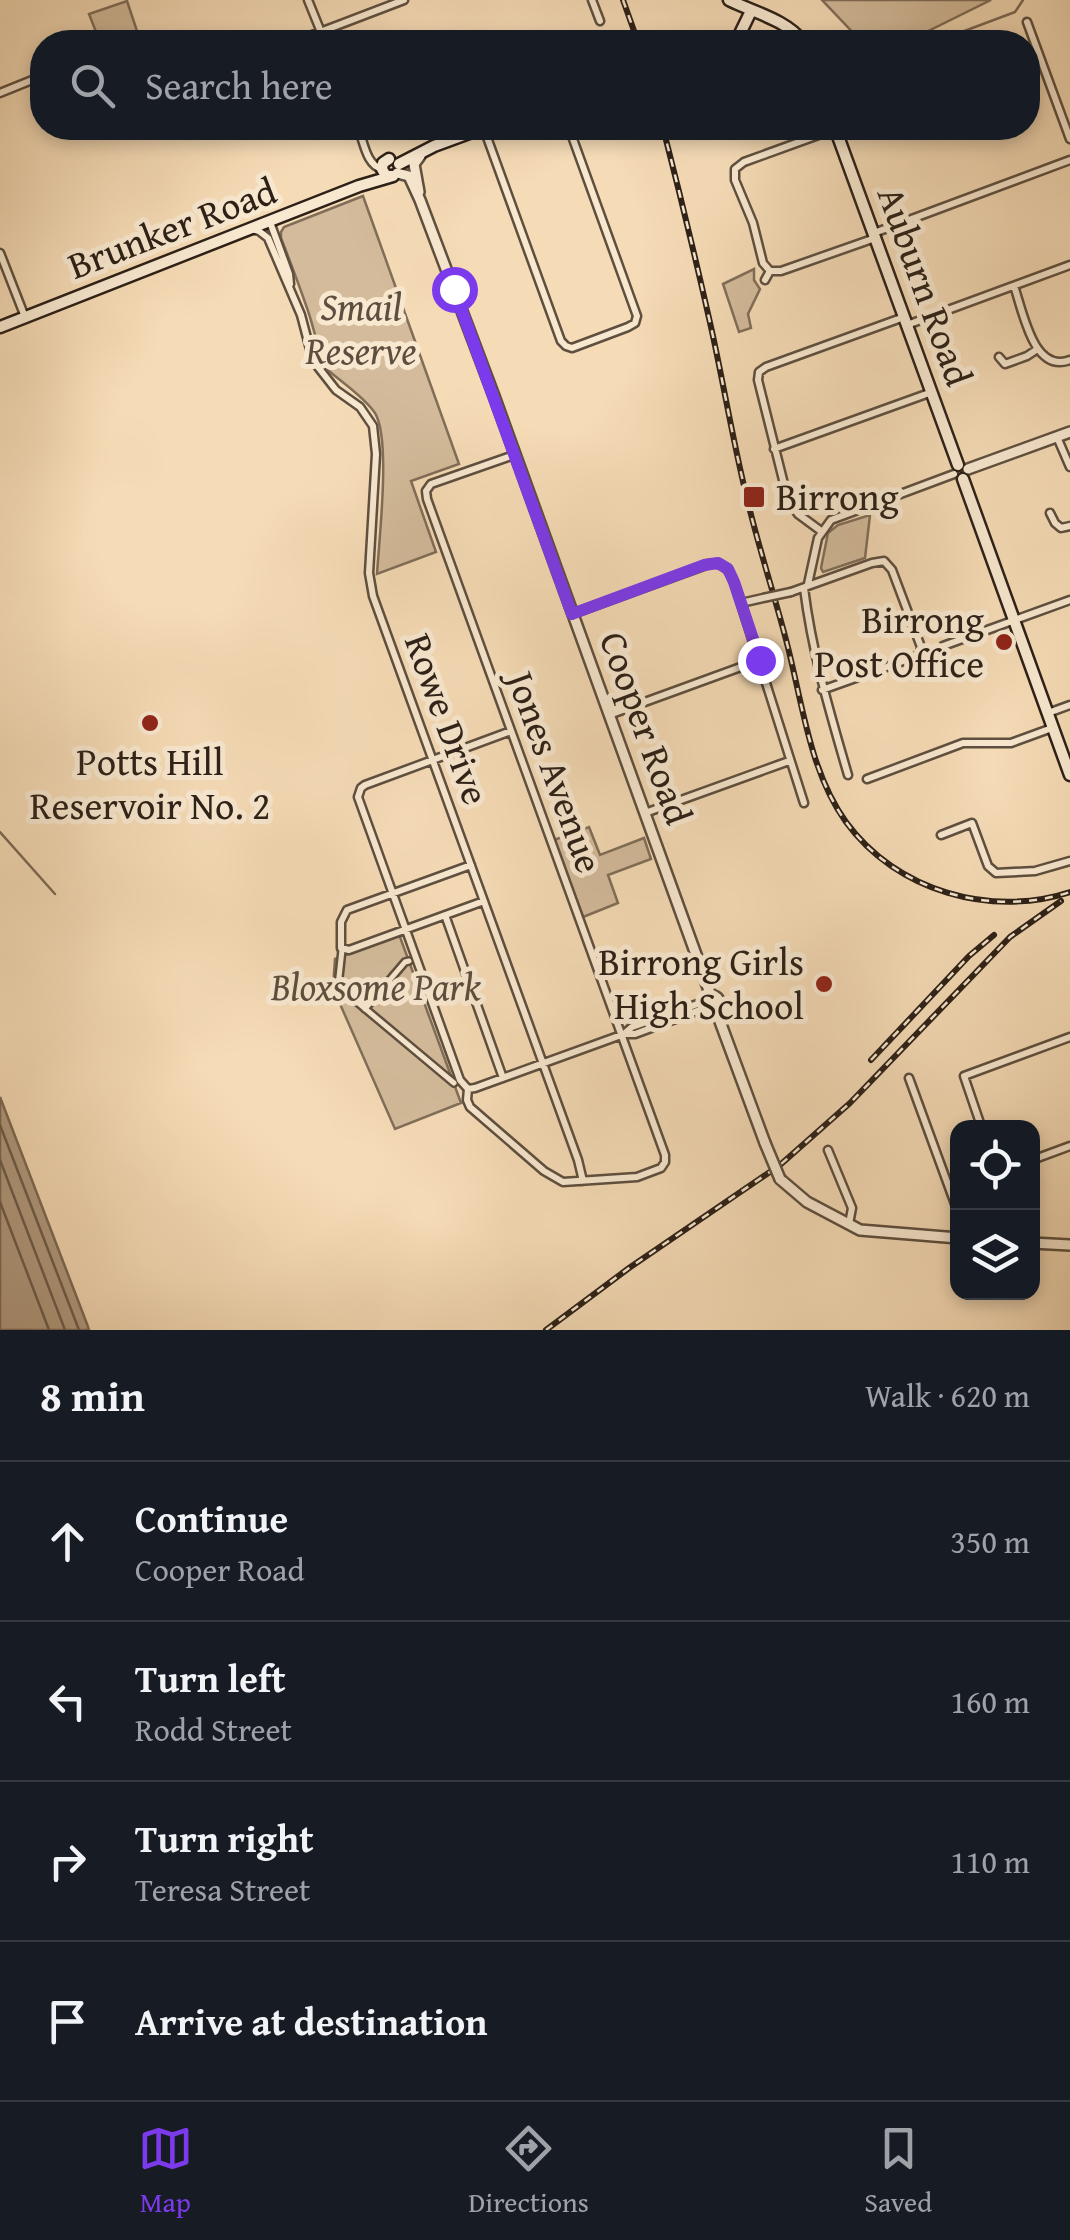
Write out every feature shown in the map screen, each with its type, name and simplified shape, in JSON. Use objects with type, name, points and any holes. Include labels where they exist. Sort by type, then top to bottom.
[{"type":"main road","points":[[729,0],[753,5],[793,30]]},
{"type":"main road","points":[[742,30],[753,5]]},
{"type":"main road","name":"Brunker Road","points":[[0,327],[362,185],[450,140]]},
{"type":"main road","name":"Auburn Road","points":[[839,140],[1069,772]]},
{"type":"street","points":[[308,0],[320,30]]},
{"type":"street","points":[[326,30],[404,0]]},
{"type":"street","points":[[592,0],[600,20]]},
{"type":"street","points":[[1027,22],[1030,30]]},
{"type":"street","points":[[1040,57],[1070,139]]},
{"type":"street","points":[[0,93],[30,81]]},
{"type":"street","points":[[362,140],[369,174],[362,185]]},
{"type":"street","points":[[487,140],[562,340],[572,348],[628,327],[637,316],[573,140]]},
{"type":"street","points":[[803,140],[735,169],[735,180],[763,263],[770,270],[781,272],[1070,160]]},
{"type":"street","points":[[420,200],[414,161],[434,146]]},
{"type":"street","points":[[368,157],[376,168],[410,171],[420,200]]},
{"type":"street","name":"Cooper Road","points":[[420,200],[764,1143],[780,1179],[807,1202],[849,1226]]},
{"type":"street","name":"Rowe Drive","points":[[270,222],[318,367],[330,384],[360,407],[373,426],[376,454],[370,585],[583,1181]]},
{"type":"street","name":"Rowe Drive","points":[[251,229],[268,238],[290,286]]},
{"type":"street","points":[[0,253],[25,317]]},
{"type":"street","points":[[821,530],[798,514],[788,500],[758,378],[763,368],[1070,265]]},
{"type":"street","points":[[765,280],[770,270]]},
{"type":"street","points":[[1014,286],[1036,350],[1060,364],[1070,360]]},
{"type":"street","points":[[1000,356],[1006,364],[1036,350]]},
{"type":"street","points":[[774,448],[932,392]]},
{"type":"street","points":[[848,775],[822,690],[809,625],[806,587],[812,576],[821,530],[836,517],[1070,432]]},
{"type":"street","points":[[1058,437],[1070,468]]},
{"type":"street","name":"Jones Avenue","points":[[514,455],[431,484],[426,499],[665,1155],[666,1162],[658,1170],[637,1178],[583,1181]]},
{"type":"street","points":[[1050,514],[1061,528],[1070,526]]},
{"type":"street","points":[[741,603],[791,592],[872,562],[888,563],[920,655],[822,690]]},
{"type":"street","points":[[572,614],[709,564],[718,563],[728,569],[804,803]]},
{"type":"street","points":[[943,646],[1070,600]]},
{"type":"street","points":[[609,715],[760,660]]},
{"type":"street","points":[[1048,713],[1070,704]]},
{"type":"street","points":[[867,780],[963,744],[1010,743],[1054,728]]},
{"type":"street","points":[[511,732],[365,785],[359,792],[360,802],[460,1080],[468,1089],[470,1107],[544,1171],[563,1182],[583,1181]]},
{"type":"street","points":[[645,813],[790,761]]},
{"type":"street","points":[[941,835],[972,824],[988,866],[996,873],[1035,872],[1070,860]]},
{"type":"street","points":[[454,1083],[338,986],[340,932],[342,917],[348,910],[471,864]]},
{"type":"street","points":[[342,950],[484,901]]},
{"type":"street","points":[[445,915],[503,1078]]},
{"type":"street","points":[[366,1009],[409,961]]},
{"type":"street","points":[[468,1089],[623,1034],[632,1027],[710,1003]]},
{"type":"street","points":[[979,1120],[964,1076],[1070,1038]]},
{"type":"street","points":[[910,1078],[957,1210]]},
{"type":"street","points":[[1040,1157],[1070,1146]]},
{"type":"street","points":[[828,1150],[852,1208],[849,1226],[870,1232],[950,1237]]},
{"type":"street","points":[[1040,1243],[1070,1245]]},
{"type":"green space","points":[[822,0],[991,0],[930,30],[850,30]]},
{"type":"green space","points":[[127,1],[137,30],[95,30],[89,14]]},
{"type":"green space","name":"Smail Reserve","points":[[363,196],[459,464],[411,481],[436,552],[377,574],[383,491],[380,426],[375,413],[360,396],[329,371],[281,238],[284,227]]},
{"type":"green space","points":[[754,269],[754,280],[760,289],[748,314],[751,328],[739,332],[723,284]]},
{"type":"green space","points":[[870,515],[865,558],[823,572],[828,533],[838,525]]},
{"type":"green space","points":[[589,827],[600,855],[644,838],[651,859],[608,875],[618,903],[583,917],[554,840]]},
{"type":"green space","name":"Bloxsome Park","points":[[397,936],[461,1103],[395,1129],[333,988],[335,959]]},
{"type":"water","points":[[0,1097],[87,1324],[89,1330],[0,1330]]},
{"type":"waterway","points":[[967,30],[1015,12],[1023,0]]},
{"type":"waterway","points":[[0,832],[55,894]]},
{"type":"railway","points":[[623,0],[634,30]]},
{"type":"railway","points":[[666,140],[749,508],[814,756],[833,801],[867,846],[891,866],[947,893],[1009,902],[1070,892]]},
{"type":"railway","points":[[546,1330],[780,1165],[850,1103],[1010,937],[1061,901]]},
{"type":"railway","points":[[871,1060],[969,956],[994,935]]},
{"type":"place","name":"Birrong","points":[[754,497]]},
{"type":"place","name":"Birrong Post Office","points":[[1004,642]]},
{"type":"place","name":"Potts Hill Reservoir No. 2","points":[[150,723]]},
{"type":"place","name":"Birrong Girls High School","points":[[824,984]]},
{"type":"route","points":[[454,289],[572,614],[718,563],[728,569],[734,582],[760,660]]}]
